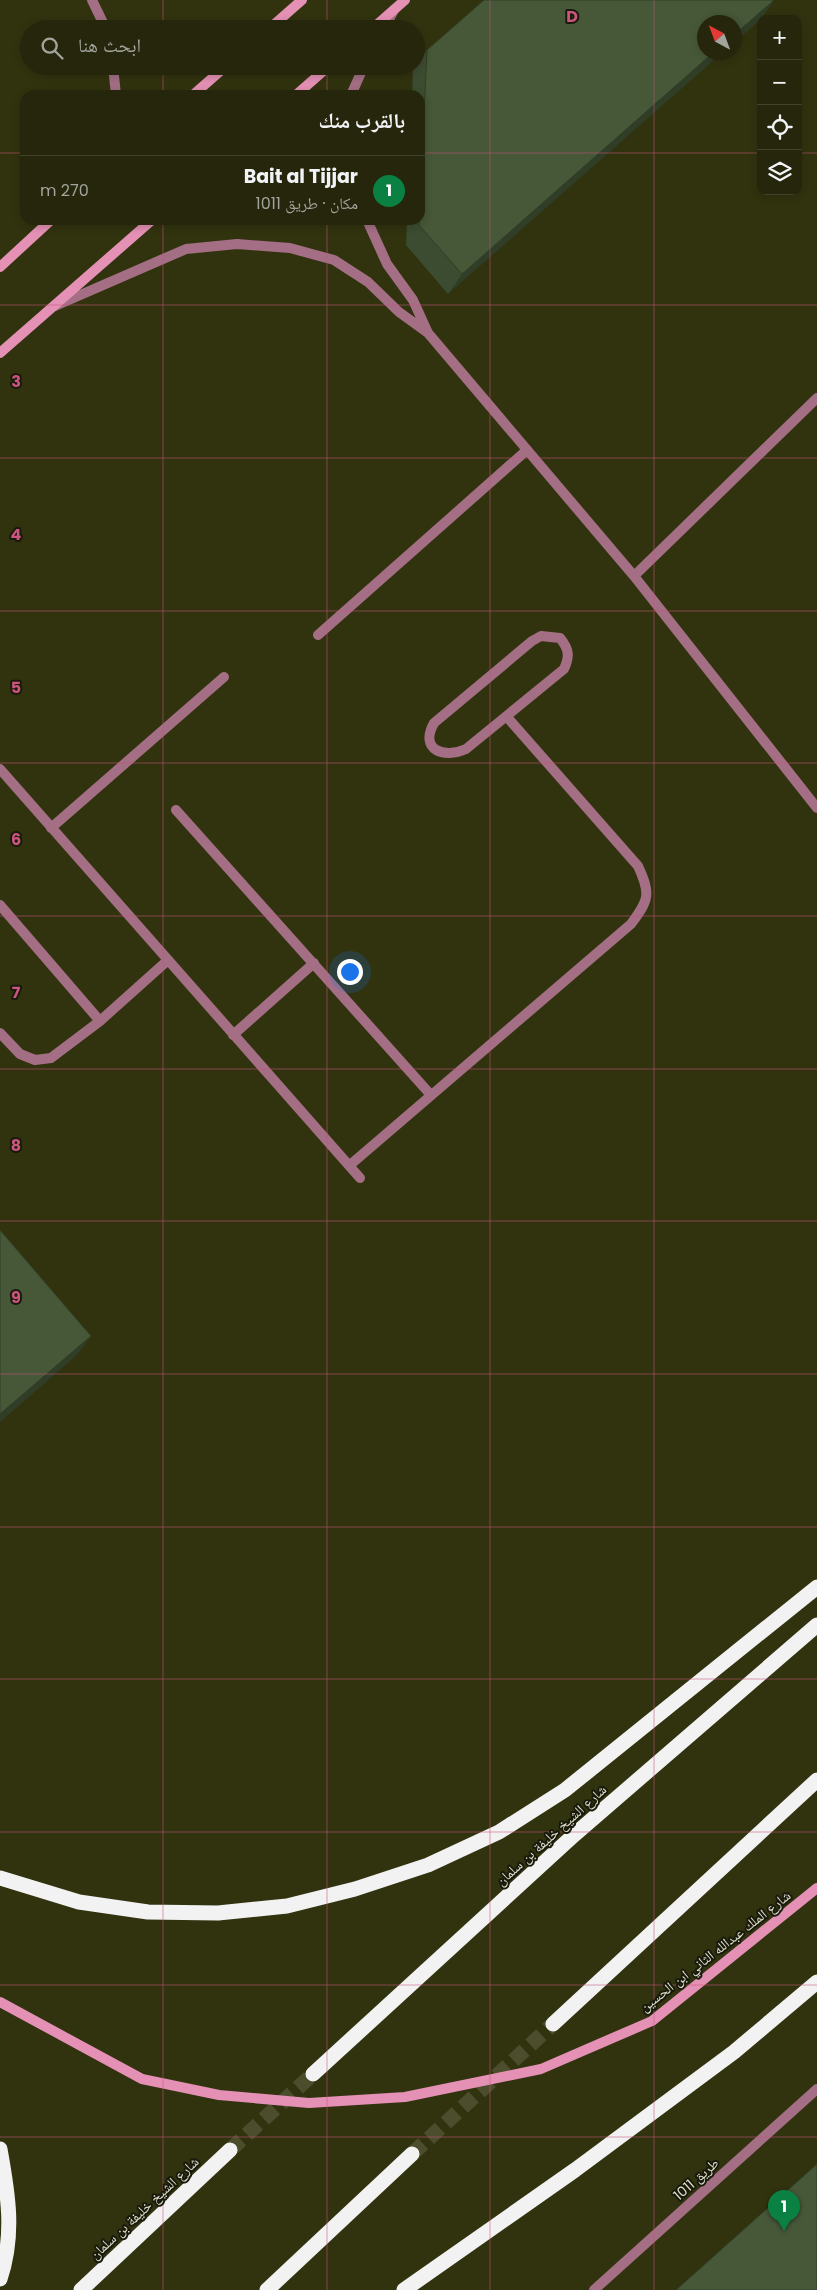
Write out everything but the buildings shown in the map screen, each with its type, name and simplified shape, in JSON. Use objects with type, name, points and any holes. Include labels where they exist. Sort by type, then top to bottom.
[{"type":"highway","points":[[0,1878],[79,1902],[148,1912],[218,1913],[287,1906],[355,1889],[428,1865],[499,1832],[564,1790],[817,1587]]},
{"type":"highway","name":"شارع الشيخ خليفة بن سلمان","points":[[313,2074],[574,1835],[817,1625]]},
{"type":"highway","points":[[553,2024],[817,1780]]},
{"type":"highway","points":[[404,2290],[583,2164],[734,2052],[817,1982]]},
{"type":"highway","points":[[0,2149],[10,2204],[6,2261],[0,2279]]},
{"type":"highway","name":"شارع الشيخ خليفة بن سلمان","points":[[82,2290],[230,2150]]},
{"type":"highway","points":[[267,2290],[412,2154]]},
{"type":"main road","points":[[279,20],[302,0]]},
{"type":"main road","points":[[382,20],[405,0]]},
{"type":"main road","points":[[199,90],[216,75]]},
{"type":"main road","points":[[302,90],[319,75]]},
{"type":"main road","points":[[0,267],[46,225]]},
{"type":"main road","points":[[0,353],[146,225]]},
{"type":"main road","name":"شارع الملك عبدالله الثاني ابن الحسين","points":[[0,2002],[142,2079],[219,2095],[309,2103],[405,2097],[541,2069],[652,2021],[817,1888]]},
{"type":"street","points":[[92,0],[102,20]]},
{"type":"street","points":[[389,20],[395,9]]},
{"type":"street","points":[[114,75],[115,90]]},
{"type":"street","points":[[353,90],[360,75]]},
{"type":"street","points":[[369,225],[387,264],[413,300],[428,333]]},
{"type":"street","points":[[51,308],[186,249],[237,244],[290,248],[334,260],[368,282],[399,312],[428,333],[634,576],[817,808]]},
{"type":"street","points":[[634,576],[817,398]]},
{"type":"street","points":[[318,635],[527,450]]},
{"type":"street","points":[[541,636],[560,638],[567,646],[569,657],[564,669],[507,717],[466,750],[456,754],[446,755],[436,750],[430,743],[428,733],[434,723],[532,641],[541,636]]},
{"type":"street","points":[[51,828],[224,677]]},
{"type":"street","points":[[350,1166],[430,1094],[631,924],[644,907],[648,888],[638,866],[507,717]]},
{"type":"street","points":[[0,769],[360,1178]]},
{"type":"street","points":[[176,810],[430,1094]]},
{"type":"street","points":[[0,905],[100,1021]]},
{"type":"street","points":[[0,1033],[20,1054],[35,1060],[51,1058],[66,1049],[100,1021],[167,961]]},
{"type":"street","points":[[233,1035],[314,963]]},
{"type":"street","name":"طريق 1011","points":[[594,2290],[817,2089]]},
{"type":"tunnel","points":[[412,2154],[553,2024]]},
{"type":"tunnel","points":[[230,2150],[313,2074]]},
{"type":"place","name":"Bait al Tijjar","points":[[784,2231]]}]
